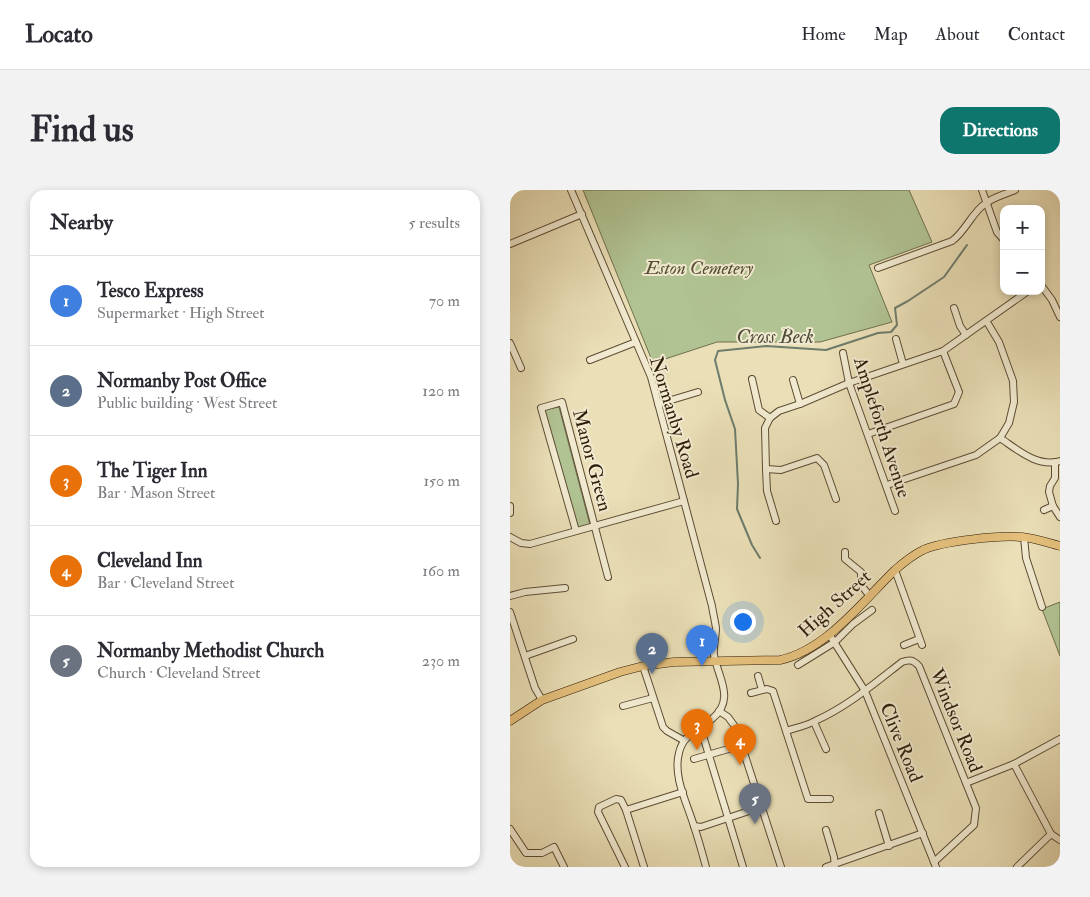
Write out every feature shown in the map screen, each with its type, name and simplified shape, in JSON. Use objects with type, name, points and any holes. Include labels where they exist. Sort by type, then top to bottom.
[{"type":"main road","name":"High Street","points":[[510,721],[542,700],[612,674],[643,666],[674,662],[780,660],[794,656],[811,648],[829,634],[895,570],[913,555],[925,549],[942,544],[990,538],[1024,537],[1060,546]]},
{"type":"street","name":"Normanby Road","points":[[571,190],[651,377],[712,606],[716,629],[714,654],[723,684],[724,695],[719,711]]},
{"type":"street","points":[[982,190],[985,203],[1000,235]]},
{"type":"street","points":[[878,268],[952,241],[961,234],[985,203],[1015,190]]},
{"type":"street","points":[[510,244],[582,214]]},
{"type":"street","points":[[1045,290],[1060,317]]},
{"type":"street","points":[[776,521],[767,491],[765,428],[770,418],[780,411],[849,383],[943,352],[1023,295]]},
{"type":"street","points":[[954,308],[960,326],[966,334]]},
{"type":"street","points":[[887,485],[976,455],[1000,438],[1009,423],[1014,402],[1014,380],[999,342],[987,322]]},
{"type":"street","points":[[896,339],[903,364]]},
{"type":"street","points":[[590,360],[636,342]]},
{"type":"street","points":[[510,343],[521,368]]},
{"type":"street","points":[[868,434],[954,404],[959,392],[943,352]]},
{"type":"street","name":"Ampleforth Avenue","points":[[843,353],[849,383],[895,511]]},
{"type":"street","points":[[752,379],[760,410],[770,418]]},
{"type":"street","points":[[793,380],[800,404]]},
{"type":"street","points":[[658,404],[698,392]]},
{"type":"street","name":"Manor Green","points":[[576,531],[541,408],[562,402],[594,526]]},
{"type":"street","points":[[1000,438],[1032,459],[1058,462],[1055,478],[1049,492],[1053,506],[1060,517]]},
{"type":"street","points":[[766,469],[781,470],[817,458],[824,465],[836,498]]},
{"type":"street","points":[[510,537],[530,544],[684,501]]},
{"type":"street","points":[[510,506],[510,513]]},
{"type":"street","points":[[1044,510],[1053,506]]},
{"type":"street","points":[[594,526],[608,577]]},
{"type":"street","points":[[1024,537],[1026,558],[1042,607]]},
{"type":"street","points":[[845,552],[844,559],[861,572],[861,586],[869,595]]},
{"type":"street","points":[[895,570],[920,642],[904,645]]},
{"type":"street","points":[[510,596],[525,592],[565,588]]},
{"type":"street","points":[[798,665],[835,642],[853,624],[872,610]]},
{"type":"street","points":[[510,612],[536,688],[542,700]]},
{"type":"street","name":"Clive Road","points":[[829,634],[865,691],[935,865]]},
{"type":"street","points":[[525,656],[574,639]]},
{"type":"street","name":"Windsor Road","points":[[786,731],[814,722],[865,691],[902,662],[914,661],[919,666],[976,808],[974,825],[935,865]]},
{"type":"street","points":[[643,666],[663,727],[683,740]]},
{"type":"street","points":[[758,676],[765,689]]},
{"type":"street","points":[[751,693],[765,689],[773,692],[808,798],[830,799]]},
{"type":"street","points":[[623,706],[653,698]]},
{"type":"street","points":[[706,867],[697,827],[683,792],[677,768],[683,740],[713,718],[719,711],[732,721],[742,745],[781,867]]},
{"type":"street","points":[[814,722],[826,748]]},
{"type":"street","points":[[704,739],[743,867]]},
{"type":"street","points":[[966,783],[1014,764],[1060,739]]},
{"type":"street","points":[[694,759],[742,745]]},
{"type":"street","points":[[1014,764],[1051,834],[1060,840]]},
{"type":"street","points":[[626,810],[683,792]]},
{"type":"street","points":[[625,867],[598,812],[600,807],[616,799],[621,800],[626,810],[644,867]]},
{"type":"street","points":[[697,827],[761,807]]},
{"type":"street","points":[[879,814],[890,846]]},
{"type":"street","points":[[510,829],[526,853],[542,853],[554,847],[564,867]]},
{"type":"street","points":[[826,830],[835,866]]},
{"type":"street","points":[[826,867],[835,866],[923,833]]},
{"type":"street","points":[[1018,867],[1051,834]]},
{"type":"green space","name":"Eston Cemetery","points":[[583,190],[909,190],[932,242],[869,265],[892,322],[820,342],[717,342],[653,363]]},
{"type":"green space","points":[[559,407],[590,525],[578,530],[543,410]]},
{"type":"green space","points":[[1060,602],[1060,656],[1042,609]]},
{"type":"waterway","name":"Cross Beck","points":[[760,558],[752,545],[737,509],[738,484],[735,429],[725,400],[715,360],[718,351],[766,346],[826,350],[878,333],[891,332],[897,325],[895,308],[944,277],[967,245]]},
{"type":"place","name":"Tesco Express","points":[[702,666]]},
{"type":"place","name":"Normanby Post Office","points":[[652,674]]},
{"type":"place","name":"The Tiger Inn","points":[[697,750]]},
{"type":"place","name":"Cleveland Inn","points":[[740,765]]},
{"type":"place","name":"Normanby Methodist Church","points":[[755,824]]}]
